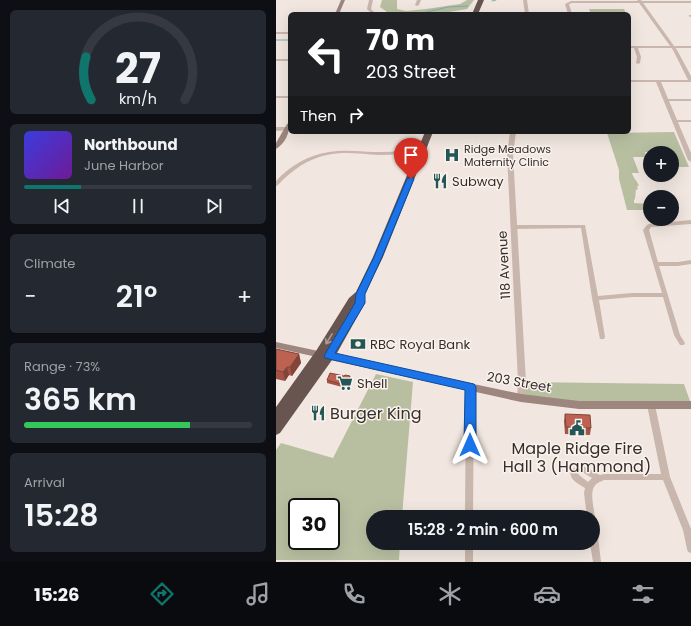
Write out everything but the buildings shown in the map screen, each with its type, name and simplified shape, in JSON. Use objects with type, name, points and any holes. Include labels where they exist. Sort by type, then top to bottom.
[{"type":"highway","points":[[476,12],[481,0]]},
{"type":"highway","points":[[276,430],[324,355],[352,300],[360,294],[378,257],[428,134]]},
{"type":"highway","points":[[276,416],[324,355]]},
{"type":"main road","points":[[338,12],[343,0]]},
{"type":"main road","points":[[276,147],[281,142],[288,128]]},
{"type":"main road","name":"203 Street","points":[[276,345],[521,398],[579,405],[691,405]]},
{"type":"street","points":[[370,0],[369,9],[372,12]]},
{"type":"street","points":[[417,4],[419,0]]},
{"type":"street","points":[[525,0],[527,12]]},
{"type":"street","points":[[631,81],[691,81],[672,47],[640,1]]},
{"type":"street","points":[[569,12],[567,4],[569,2],[691,2]]},
{"type":"street","points":[[461,12],[476,12]]},
{"type":"street","points":[[276,33],[288,33]]},
{"type":"street","points":[[631,47],[691,47]]},
{"type":"street","points":[[636,47],[639,57],[638,63]]},
{"type":"street","points":[[276,60],[288,60]]},
{"type":"street","points":[[658,81],[675,121],[688,146],[691,160]]},
{"type":"street","points":[[276,97],[288,97]]},
{"type":"street","points":[[666,100],[691,100]]},
{"type":"street","points":[[675,121],[691,121]]},
{"type":"street","points":[[276,128],[288,126]]},
{"type":"street","name":"118 Avenue","points":[[512,134],[510,141],[510,154],[522,382],[521,398]]},
{"type":"street","points":[[276,184],[296,166],[331,153],[403,153],[423,148]]},
{"type":"street","points":[[403,153],[418,160]]},
{"type":"street","points":[[682,343],[677,334],[646,230],[649,226],[691,222]]},
{"type":"street","points":[[514,227],[583,226],[602,337]]},
{"type":"street","points":[[656,264],[678,264],[691,262]]},
{"type":"street","points":[[595,298],[632,295],[665,295]]},
{"type":"street","points":[[469,510],[470,387]]},
{"type":"street","points":[[651,404],[666,477],[686,530],[691,549]]},
{"type":"street","points":[[589,487],[575,477],[574,471],[583,469],[599,479]]},
{"type":"street","points":[[591,510],[588,493],[589,487],[594,481],[604,477],[666,477]]},
{"type":"street","points":[[469,550],[469,562]]},
{"type":"street","points":[[596,550],[597,562]]},
{"type":"green space","points":[[382,0],[397,0],[397,9],[406,11],[460,4],[467,0],[474,0],[467,9],[449,12],[387,12],[380,7]]},
{"type":"green space","points":[[589,9],[624,9],[625,12],[590,12]]},
{"type":"green space","points":[[674,132],[689,167],[679,167],[679,146],[643,146],[643,157],[633,157],[639,173],[632,173],[639,186],[637,186],[638,189],[636,190],[634,203],[643,204],[643,210],[627,210],[619,179],[619,170],[607,134]]},
{"type":"green space","points":[[376,374],[413,382],[403,510],[366,510],[366,550],[400,550],[399,560],[276,560],[276,450],[281,443],[333,458]]},
{"type":"green space","points":[[522,382],[684,384],[691,404],[579,405],[521,398]]},
{"type":"waterway","points":[[492,1],[496,0]]},
{"type":"waterway","points":[[427,12],[448,7],[468,6]]},
{"type":"waterway","points":[[276,40],[288,40]]},
{"type":"place","name":"Ridge Meadows Maternity Clinic","points":[[452,155]]},
{"type":"place","name":"Subway","points":[[440,181]]},
{"type":"place","name":"RBC Royal Bank","points":[[358,344]]},
{"type":"place","name":"Shell","points":[[345,383]]},
{"type":"place","name":"Burger King","points":[[318,413]]},
{"type":"place","name":"Maple Ridge Fire Hall 3 (Hammond)","points":[[577,428]]},
{"type":"route","points":[[411,179],[378,257],[360,294],[360,303],[353,318],[329,356],[470,387],[470,445]]}]
